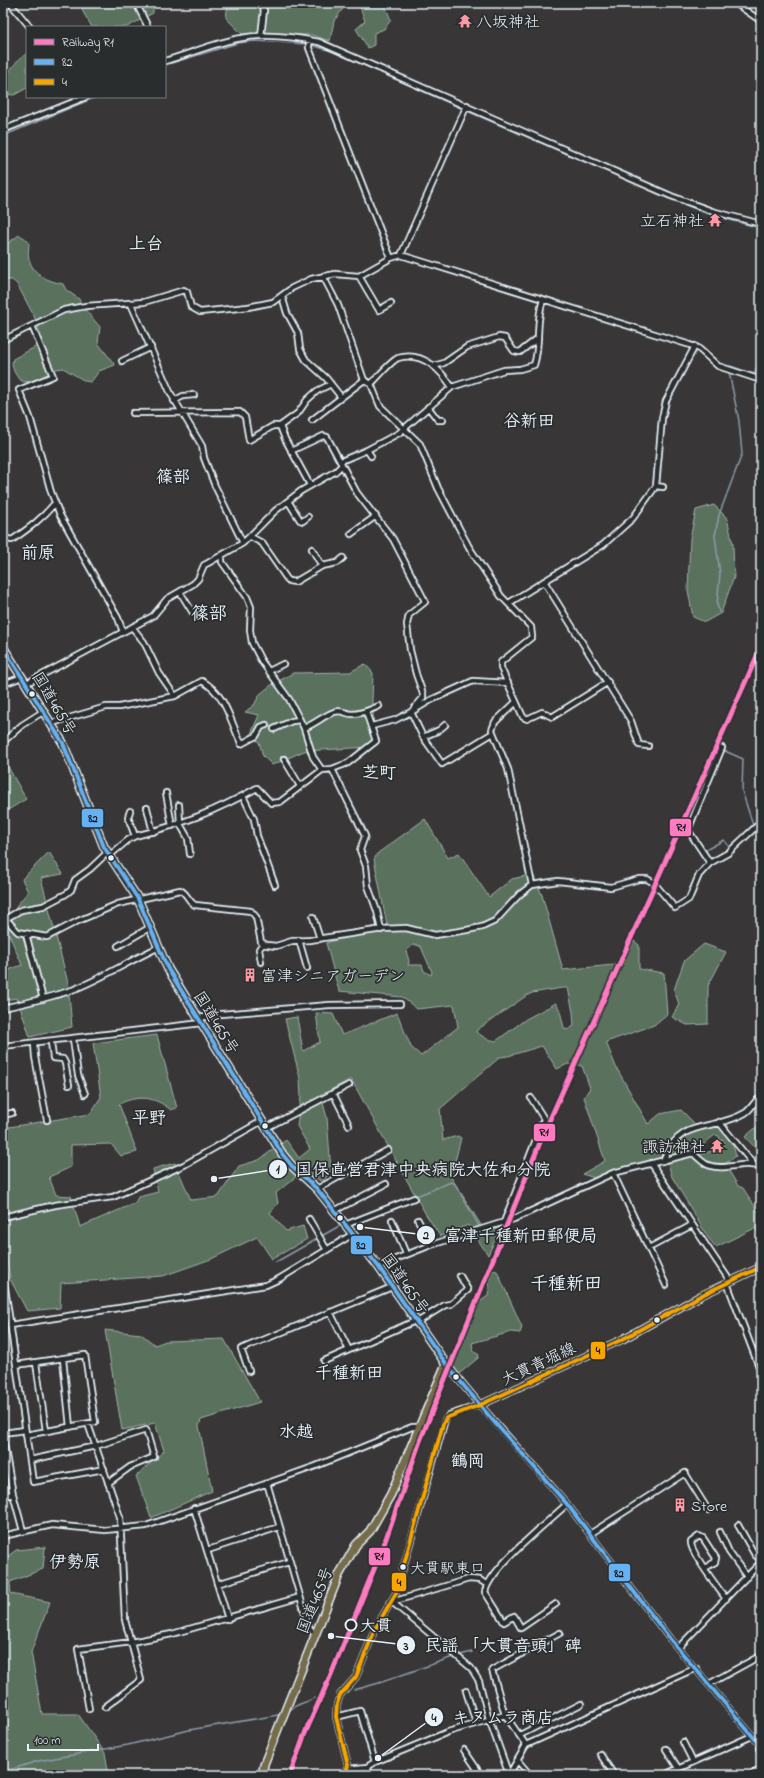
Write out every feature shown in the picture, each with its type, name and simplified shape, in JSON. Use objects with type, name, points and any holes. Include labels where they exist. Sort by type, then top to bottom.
[{"type":"highway","name":"国道465号","points":[[4,651],[27,683],[63,743],[108,854],[138,899],[157,948],[168,969],[266,1128],[292,1166],[317,1190],[378,1266],[446,1364],[425,1417],[419,1427],[391,1494],[370,1531],[356,1545],[345,1563],[264,1764],[264,1771],[266,1775]]},
{"type":"main road","name":"大貫青堀線","points":[[480,1405],[623,1339],[728,1282],[761,1267]]},
{"type":"main road","points":[[446,1364],[480,1405]]},
{"type":"street","points":[[10,3],[29,26]]},
{"type":"street","points":[[136,3],[148,26]]},
{"type":"street","points":[[260,3],[264,10],[261,36]]},
{"type":"street","points":[[735,3],[759,22],[761,21]]},
{"type":"street","points":[[166,61],[233,39],[261,36],[329,45],[671,196],[712,211],[761,224]]},
{"type":"street","points":[[309,43],[391,258]]},
{"type":"street","points":[[3,130],[80,98]]},
{"type":"street","points":[[401,255],[467,105]]},
{"type":"street","points":[[3,340],[64,310],[86,306],[131,304],[156,299],[184,290],[187,292],[191,307],[200,312],[263,304],[276,301],[297,285],[311,278],[335,274],[359,276],[391,258],[401,255],[695,346],[718,366],[761,380]]},
{"type":"street","points":[[323,276],[338,305],[361,378],[371,384],[380,406],[404,427],[420,444],[438,488],[469,547],[501,596],[532,627],[532,637],[521,648],[501,662],[508,683],[523,716],[527,719],[542,712],[552,716],[608,682]]},
{"type":"street","points":[[359,276],[378,310],[390,303]]},
{"type":"street","points":[[282,296],[287,312],[296,329],[303,354],[312,366],[331,384],[341,397]]},
{"type":"street","points":[[27,683],[152,616],[167,599],[198,579],[204,565],[243,543],[288,501],[310,485],[336,471],[342,463],[392,437],[452,387],[504,370],[520,369],[534,365],[538,351],[538,316],[543,300]]},
{"type":"street","points":[[131,304],[174,401],[202,446],[215,486],[243,543]]},
{"type":"street","points":[[32,326],[53,376],[19,390],[30,417],[55,504],[118,618],[123,632]]},
{"type":"street","points":[[433,366],[444,363],[467,347],[499,337],[505,338],[514,351],[520,352],[538,338]]},
{"type":"street","points":[[509,603],[603,545],[633,518],[656,486],[662,418],[666,401],[695,346]]},
{"type":"street","points":[[122,361],[151,347]]},
{"type":"street","points":[[371,384],[397,358],[416,356],[433,366],[452,387]]},
{"type":"street","points":[[312,420],[341,397],[361,378]]},
{"type":"street","points":[[133,413],[242,412],[245,417],[249,440],[273,426],[280,426],[298,413],[307,400],[331,384]]},
{"type":"street","points":[[174,401],[183,396],[194,395]]},
{"type":"street","points":[[428,407],[438,420],[442,420]]},
{"type":"street","points":[[280,426],[310,485]]},
{"type":"street","points":[[291,450],[325,436],[342,463],[357,493],[393,540],[425,602],[409,615],[407,624],[416,674],[423,694],[423,698],[411,712]]},
{"type":"street","points":[[367,450],[371,456]]},
{"type":"street","points":[[656,486],[663,487]]},
{"type":"street","points":[[288,501],[300,520],[303,521],[308,517]]},
{"type":"street","points":[[3,538],[12,540],[45,516],[55,504]]},
{"type":"street","points":[[352,534],[376,516]]},
{"type":"street","points":[[251,537],[262,543],[289,581],[295,582],[322,566],[337,563],[343,558]]},
{"type":"street","points":[[312,549],[322,566]]},
{"type":"street","points":[[222,555],[222,562],[247,597],[251,608],[250,630],[252,643],[269,671],[286,694],[304,728],[313,757],[322,770]]},
{"type":"street","points":[[544,581],[631,721],[639,745],[648,746]]},
{"type":"street","points":[[180,592],[193,613]]},
{"type":"street","points":[[132,627],[144,642],[159,674],[175,696]]},
{"type":"street","points":[[269,671],[283,664]]},
{"type":"street","points":[[3,684],[17,679]]},
{"type":"street","points":[[52,723],[106,707],[119,707],[175,696],[202,681],[212,688],[226,706],[240,744],[256,736],[262,727],[266,725]]},
{"type":"street","points":[[372,726],[395,720],[431,700],[473,681],[508,683]]},
{"type":"street","points":[[516,702],[495,722],[492,727],[493,733],[508,769],[532,885]]},
{"type":"street","points":[[304,728],[312,725],[333,712],[341,711],[353,714],[366,712],[379,706]]},
{"type":"street","points":[[3,742],[22,725],[44,711]]},
{"type":"street","points":[[263,944],[260,938],[255,914],[251,911],[195,905],[190,902],[186,894],[180,890],[118,904],[78,921],[48,937],[18,932],[4,919],[21,910],[42,906],[66,894],[71,890],[75,880],[108,854],[135,836],[180,824],[227,805],[257,788],[267,800],[275,804],[280,802],[322,770],[332,769],[348,763],[376,741],[366,712]]},
{"type":"street","points":[[411,712],[424,737],[442,764],[493,733]]},
{"type":"street","points":[[274,729],[300,720]]},
{"type":"street","points":[[424,737],[439,730],[445,725]]},
{"type":"street","points":[[710,864],[688,830],[722,748]]},
{"type":"street","points":[[284,759],[300,786]]},
{"type":"street","points":[[332,769],[365,836],[360,850],[366,866],[368,886],[377,911],[381,930]]},
{"type":"street","points":[[166,793],[172,826]]},
{"type":"street","points":[[243,796],[254,819],[257,836],[274,885]]},
{"type":"street","points":[[179,805],[180,824],[188,838],[190,854]]},
{"type":"street","points":[[147,808],[153,832]]},
{"type":"street","points":[[130,811],[128,817],[135,836]]},
{"type":"street","points":[[263,944],[276,946],[299,940],[320,939],[406,928],[435,935],[482,927],[495,921],[519,895],[532,885],[558,881],[611,887],[639,879],[647,879],[654,883],[675,908],[689,899],[699,875],[710,864],[728,853],[761,822]]},
{"type":"street","points":[[313,917],[320,939]]},
{"type":"street","points":[[118,946],[149,928]]},
{"type":"street","points":[[26,934],[44,999]]},
{"type":"street","points":[[299,940],[307,968]]},
{"type":"street","points":[[261,962],[259,949],[263,944]]},
{"type":"street","points":[[3,1006],[44,999],[73,990],[124,966],[157,948]]},
{"type":"street","points":[[3,1046],[51,1042],[201,1021],[221,1014],[329,1005],[400,1004]]},
{"type":"street","points":[[73,1039],[78,1075],[85,1094]]},
{"type":"street","points":[[51,1042],[53,1058],[63,1059],[65,1063],[68,1085]]},
{"type":"street","points":[[34,1043],[35,1057],[47,1120]]},
{"type":"street","points":[[266,1128],[349,1085]]},
{"type":"street","points":[[333,1093],[349,1125]]},
{"type":"street","points":[[504,1222],[544,1119],[530,1098]]},
{"type":"street","points":[[663,1161],[669,1148],[683,1133],[694,1128],[719,1122],[747,1112],[757,1100]]},
{"type":"street","points":[[3,1115],[12,1113]]},
{"type":"street","points":[[3,1217],[42,1207],[113,1197],[184,1165],[262,1121]]},
{"type":"street","points":[[719,1122],[754,1165]]},
{"type":"street","points":[[317,1190],[388,1150]]},
{"type":"street","points":[[378,1266],[431,1245],[504,1222],[532,1211],[612,1173],[651,1163],[693,1153],[708,1166],[722,1167],[754,1165],[761,1168]]},
{"type":"street","points":[[651,1163],[728,1282],[761,1372]]},
{"type":"street","points":[[612,1173],[666,1285]]},
{"type":"street","points":[[334,1211],[386,1184]]},
{"type":"street","points":[[345,1225],[414,1198]]},
{"type":"street","points":[[309,1219],[327,1250]]},
{"type":"street","points":[[392,1220],[406,1254]]},
{"type":"street","points":[[418,1220],[431,1245]]},
{"type":"street","points":[[649,1248],[692,1225]]},
{"type":"street","points":[[10,1324],[266,1285],[279,1279],[352,1234]]},
{"type":"street","points":[[3,1274],[33,1482],[104,1469]]},
{"type":"street","points":[[324,1361],[416,1322],[444,1305],[451,1304],[468,1290],[460,1276]]},
{"type":"street","points":[[249,1371],[241,1349],[392,1287]]},
{"type":"street","points":[[330,1312],[350,1350]]},
{"type":"street","points":[[3,1433],[46,1431],[95,1422],[85,1355],[16,1365]]},
{"type":"street","points":[[63,1359],[70,1427]]},
{"type":"street","points":[[36,1363],[46,1431]]},
{"type":"street","points":[[341,1775],[347,1769],[348,1761],[336,1717],[336,1708],[340,1695],[356,1677],[375,1629],[392,1602],[413,1539],[445,1420],[449,1415],[480,1405],[567,1504],[678,1648],[760,1745],[759,1748],[761,1753]]},
{"type":"street","points":[[88,1424],[120,1517],[125,1620],[141,1680],[105,1707]]},
{"type":"street","points":[[3,1536],[52,1525],[105,1530],[146,1526],[316,1466],[412,1427],[419,1427]]},
{"type":"street","points":[[30,1460],[96,1446],[146,1430],[154,1457],[130,1467],[108,1482]]},
{"type":"street","points":[[3,1439],[13,1494],[23,1531]]},
{"type":"street","points":[[590,1534],[685,1473],[708,1510]]},
{"type":"street","points":[[267,1483],[309,1627],[315,1635]]},
{"type":"street","points":[[3,1496],[13,1494]]},
{"type":"street","points":[[556,1604],[521,1628],[514,1616],[504,1622],[485,1592],[486,1584],[506,1562],[567,1504]]},
{"type":"street","points":[[194,1508],[228,1619]]},
{"type":"street","points":[[678,1648],[760,1564],[738,1525]]},
{"type":"street","points":[[208,1550],[279,1527]]},
{"type":"street","points":[[720,1532],[729,1552],[747,1577]]},
{"type":"street","points":[[705,1568],[714,1562],[716,1558],[707,1543],[699,1536],[691,1542],[691,1545],[705,1568],[726,1599]]},
{"type":"street","points":[[217,1584],[289,1562]]},
{"type":"street","points":[[392,1602],[469,1579],[480,1580],[486,1584]]},
{"type":"street","points":[[89,1709],[78,1649],[131,1642],[228,1619],[300,1597]]},
{"type":"street","points":[[392,1602],[471,1668],[479,1681],[489,1719],[509,1775]]},
{"type":"street","points":[[526,1745],[520,1734],[505,1715],[492,1670],[560,1633]]},
{"type":"street","points":[[709,1684],[758,1657]]},
{"type":"street","points":[[509,1775],[526,1745],[696,1668]]},
{"type":"street","points":[[466,1691],[476,1723]]},
{"type":"street","points":[[520,1734],[581,1704]]},
{"type":"street","points":[[336,1717],[360,1711],[375,1762]]},
{"type":"street","points":[[347,1769],[367,1767],[375,1762],[476,1723],[505,1715]]},
{"type":"street","points":[[664,1775],[752,1736]]},
{"type":"street","points":[[683,1742],[693,1762]]},
{"type":"street","points":[[666,1749],[678,1768]]},
{"type":"street","points":[[464,1750],[481,1775]]},
{"type":"street","points":[[600,1754],[614,1775]]},
{"type":"street","points":[[518,1761],[530,1775]]},
{"type":"street","points":[[367,1767],[371,1775]]},
{"type":"street","points":[[750,1775],[761,1769]]},
{"type":"green space","points":[[81,3],[153,3],[153,13],[129,26],[91,26],[83,12]]},
{"type":"green space","points":[[228,3],[347,3],[334,21],[330,41],[312,35],[242,34],[226,18]]},
{"type":"green space","points":[[347,3],[384,3],[391,20],[384,29],[374,33],[374,45],[368,48],[356,29],[365,21],[359,4]]},
{"type":"green space","points":[[26,54],[26,89],[14,95],[3,94],[3,88],[7,76],[17,61]]},
{"type":"green space","points":[[19,235],[27,240],[29,245],[28,255],[34,269],[47,279],[63,284],[66,290],[79,299],[83,307],[100,327],[98,343],[115,365],[99,371],[91,382],[85,381],[63,368],[56,369],[40,379],[24,382],[18,378],[14,372],[12,365],[13,359],[39,345],[42,339],[34,316],[17,284],[12,280],[3,280],[3,247]]},
{"type":"green space","points":[[714,505],[727,518],[733,544],[734,577],[721,613],[705,622],[693,617],[688,590],[690,539],[696,510]]},
{"type":"green space","points":[[365,664],[373,673],[372,701],[375,739],[370,747],[304,751],[272,765],[263,756],[259,742],[250,736],[259,715],[245,712],[254,705],[260,694],[270,686],[293,673],[350,672]]},
{"type":"green space","points":[[7,765],[26,799],[3,813],[3,767]]},
{"type":"green space","points":[[425,819],[448,858],[459,853],[489,897],[512,879],[533,874],[542,895],[563,970],[623,964],[634,941],[639,945],[639,969],[664,973],[667,1014],[654,1025],[606,1042],[616,1067],[648,1124],[660,1114],[681,1110],[698,1127],[726,1119],[736,1156],[725,1164],[738,1186],[743,1188],[761,1216],[761,1236],[755,1228],[716,1247],[709,1239],[672,1177],[666,1157],[595,1178],[582,1174],[605,1161],[584,1097],[590,1088],[582,1066],[568,1064],[557,1069],[542,1046],[500,1057],[440,1109],[443,1140],[458,1136],[461,1138],[451,1177],[486,1233],[501,1227],[488,1255],[468,1225],[440,1236],[425,1213],[351,1079],[321,1095],[327,1118],[331,1171],[322,1182],[304,1170],[276,1193],[278,1203],[270,1213],[286,1231],[303,1226],[307,1239],[272,1259],[257,1237],[211,1259],[163,1276],[61,1283],[60,1308],[27,1311],[10,1279],[3,1238],[3,1128],[90,1114],[101,1097],[93,1043],[157,1035],[177,1108],[171,1110],[165,1105],[146,1098],[133,1099],[119,1104],[137,1152],[121,1156],[111,1144],[71,1145],[71,1167],[49,1177],[56,1195],[71,1196],[80,1227],[135,1203],[138,1197],[158,1192],[153,1169],[175,1163],[191,1200],[218,1197],[239,1166],[259,1160],[286,1140],[299,1158],[310,1149],[297,1126],[301,1097],[300,1078],[285,1019],[297,1017],[303,1051],[320,1042],[316,1013],[333,1014],[342,1035],[397,1013],[411,1047],[421,1056],[458,1027],[454,1005],[417,1009],[402,997],[339,991],[326,943],[387,925],[374,859],[378,853]],"holes":[[[413,945],[421,947],[432,972],[431,975],[424,971],[422,965],[408,965],[409,961],[406,951]],[[568,988],[574,1026],[567,1030],[564,1028],[560,1011],[556,1003],[526,1019],[496,1041],[487,1039],[476,1032],[532,993]],[[715,1135],[719,1136],[720,1142],[721,1140],[724,1141],[725,1145],[720,1149],[701,1154],[701,1158],[692,1155],[682,1159],[678,1158],[677,1155],[696,1150]]]},
{"type":"green space","points":[[49,852],[63,874],[41,878],[68,983],[72,1027],[30,1037],[17,998],[3,1000],[3,972],[22,965],[8,932],[17,905],[28,892],[22,879]]},
{"type":"green space","points":[[704,944],[726,952],[708,986],[708,1024],[687,1025],[672,1017],[679,1004],[674,990],[684,961]]},
{"type":"green space","points":[[761,1123],[761,1154],[745,1137]]},
{"type":"green space","points":[[493,1270],[497,1271],[522,1327],[520,1333],[511,1332],[472,1343],[473,1351],[479,1355],[478,1358],[459,1374],[453,1368],[454,1362],[478,1303],[488,1296],[490,1277]]},
{"type":"green space","points":[[105,1330],[141,1334],[155,1345],[166,1341],[224,1339],[260,1402],[201,1420],[199,1426],[212,1491],[151,1518],[136,1476],[164,1451],[155,1423],[122,1430]]},
{"type":"green space","points":[[45,1547],[43,1569],[10,1582],[11,1594],[50,1602],[31,1652],[42,1714],[78,1714],[105,1753],[109,1775],[56,1775],[54,1773],[50,1775],[3,1775],[10,1709],[3,1671],[3,1560],[16,1550]]},
{"type":"waterway","points":[[166,65],[238,43],[255,41],[307,44],[332,51],[463,109]]},
{"type":"waterway","points":[[3,136],[94,98]]},
{"type":"waterway","points":[[467,111],[599,168]]},
{"type":"waterway","points":[[604,170],[703,212],[737,222]]},
{"type":"waterway","points":[[741,223],[761,228]]},
{"type":"waterway","points":[[730,366],[754,374],[761,357]]},
{"type":"waterway","points":[[719,612],[717,604],[720,574],[715,536],[719,515],[742,454],[739,421],[729,372]]},
{"type":"waterway","points":[[704,851],[724,840],[730,848],[753,825],[742,791],[743,759],[725,751]]},
{"type":"waterway","points":[[690,828],[701,846]]},
{"type":"waterway","points":[[414,1197],[451,1182],[455,1184],[479,1226]]},
{"type":"waterway","points":[[276,1262],[341,1225]]},
{"type":"waterway","points":[[460,1655],[472,1652]]},
{"type":"waterway","points":[[354,1690],[379,1683],[453,1657]]},
{"type":"waterway","points":[[289,1711],[295,1706],[314,1698]]},
{"type":"waterway","points":[[3,1772],[38,1761],[128,1745],[189,1730],[278,1715]]},
{"type":"rail line","name":"R1","points":[[303,1738],[333,1670],[383,1547],[420,1441],[543,1135],[761,647]]},
{"type":"rail line","name":"R1","points":[[290,1775],[308,1725]]},
{"type":"transit line","name":"82","points":[[3,647],[63,743],[104,847],[138,899],[168,969],[283,1155],[292,1166],[317,1189],[378,1266],[449,1368],[495,1423],[567,1504],[670,1639],[761,1746]]},
{"type":"transit line","name":"4","points":[[341,1775],[347,1769],[348,1765],[336,1717],[337,1704],[340,1695],[356,1677],[375,1629],[396,1593],[443,1424],[446,1418],[480,1405],[623,1339],[702,1295],[761,1267]]},
{"type":"place","name":"八坂神社","points":[[465,21]]},
{"type":"place","name":"立石神社","points":[[715,220]]},
{"type":"place","name":"富津シニアガーデン","points":[[250,975]]},
{"type":"place","name":"諏訪神社","points":[[717,1146]]},
{"type":"place","name":"国保直営君津中央病院大佐和分院","points":[[214,1179]]},
{"type":"place","name":"富津千種新田郵便局","points":[[360,1227]]},
{"type":"place","name":"Store","points":[[680,1505]]},
{"type":"place","name":"大貫駅東口","points":[[403,1567]]},
{"type":"place","name":"大貫","points":[[351,1625]]},
{"type":"place","name":"民謡 「大貫音頭」碑","points":[[331,1636]]},
{"type":"place","name":"キヌムラ商店","points":[[378,1758]]},
{"type":"district","name":"上台","points":[[146,243]]},
{"type":"district","name":"谷新田","points":[[529,420]]},
{"type":"district","name":"篠部","points":[[173,476]]},
{"type":"district","name":"前原","points":[[38,552]]},
{"type":"district","name":"篠部","points":[[209,613]]},
{"type":"district","name":"芝町","points":[[379,772]]},
{"type":"district","name":"平野","points":[[149,1117]]},
{"type":"district","name":"千種新田","points":[[566,1283]]},
{"type":"district","name":"千種新田","points":[[349,1372]]},
{"type":"district","name":"水越","points":[[296,1431]]},
{"type":"district","name":"鶴岡","points":[[468,1460]]},
{"type":"district","name":"伊勢原","points":[[75,1561]]}]
